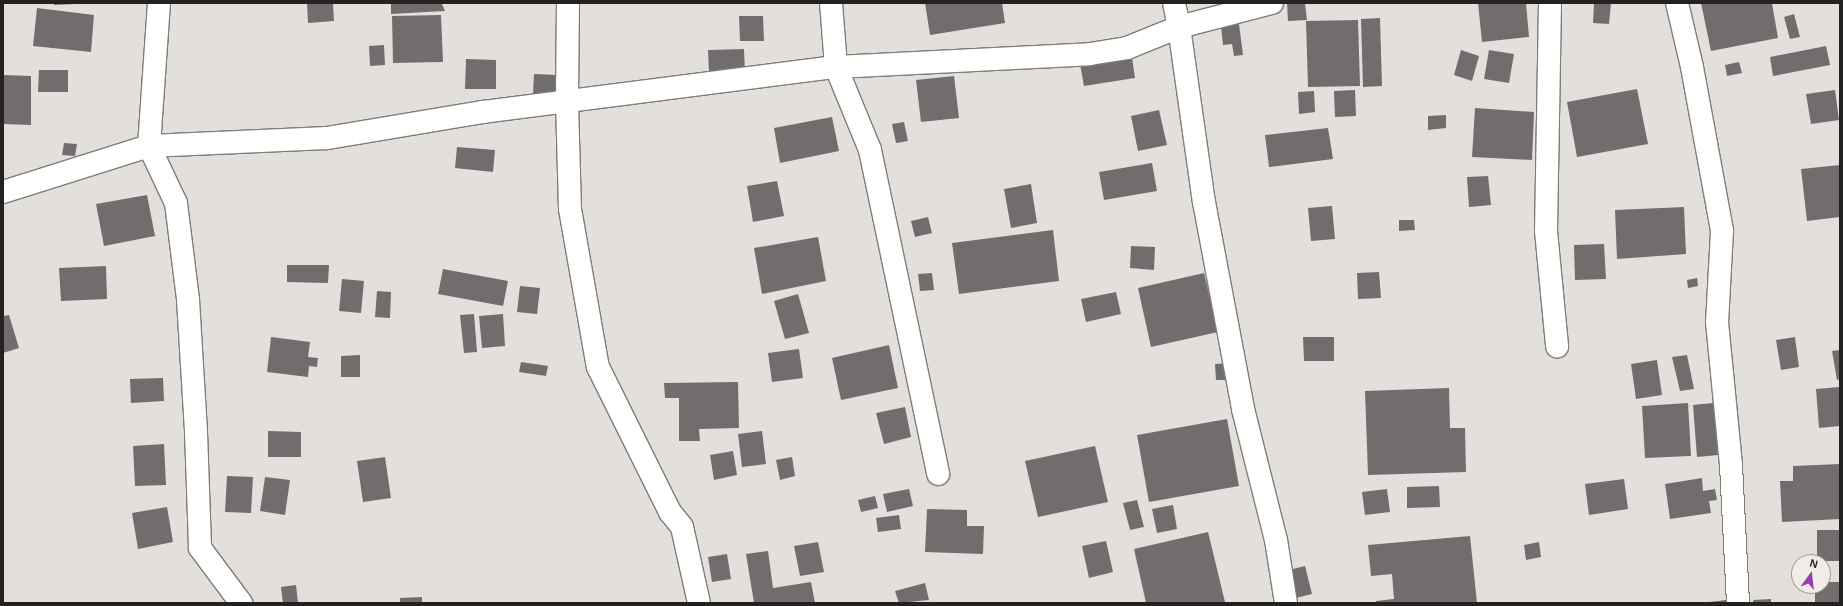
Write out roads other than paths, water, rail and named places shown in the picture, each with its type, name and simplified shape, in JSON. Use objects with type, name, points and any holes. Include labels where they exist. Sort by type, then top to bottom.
[{"type":"street","points":[[159,3],[149,146],[176,203],[188,300],[196,432],[200,548],[241,603]]},
{"type":"street","points":[[568,3],[567,102],[570,209],[598,367],[670,512],[682,527],[698,603]]},
{"type":"street","points":[[831,3],[836,67],[870,150],[938,474]]},
{"type":"street","points":[[1174,3],[1180,27],[1204,202],[1243,408],[1276,540],[1286,603]]},
{"type":"street","points":[[3,192],[149,146],[327,138],[482,112],[836,67],[1090,54],[1127,48],[1180,27],[1272,3]]},
{"type":"street","points":[[1550,3],[1546,231],[1557,346]]},
{"type":"street","points":[[1677,3],[1692,67],[1722,231],[1717,322],[1730,465],[1738,603]]}]
